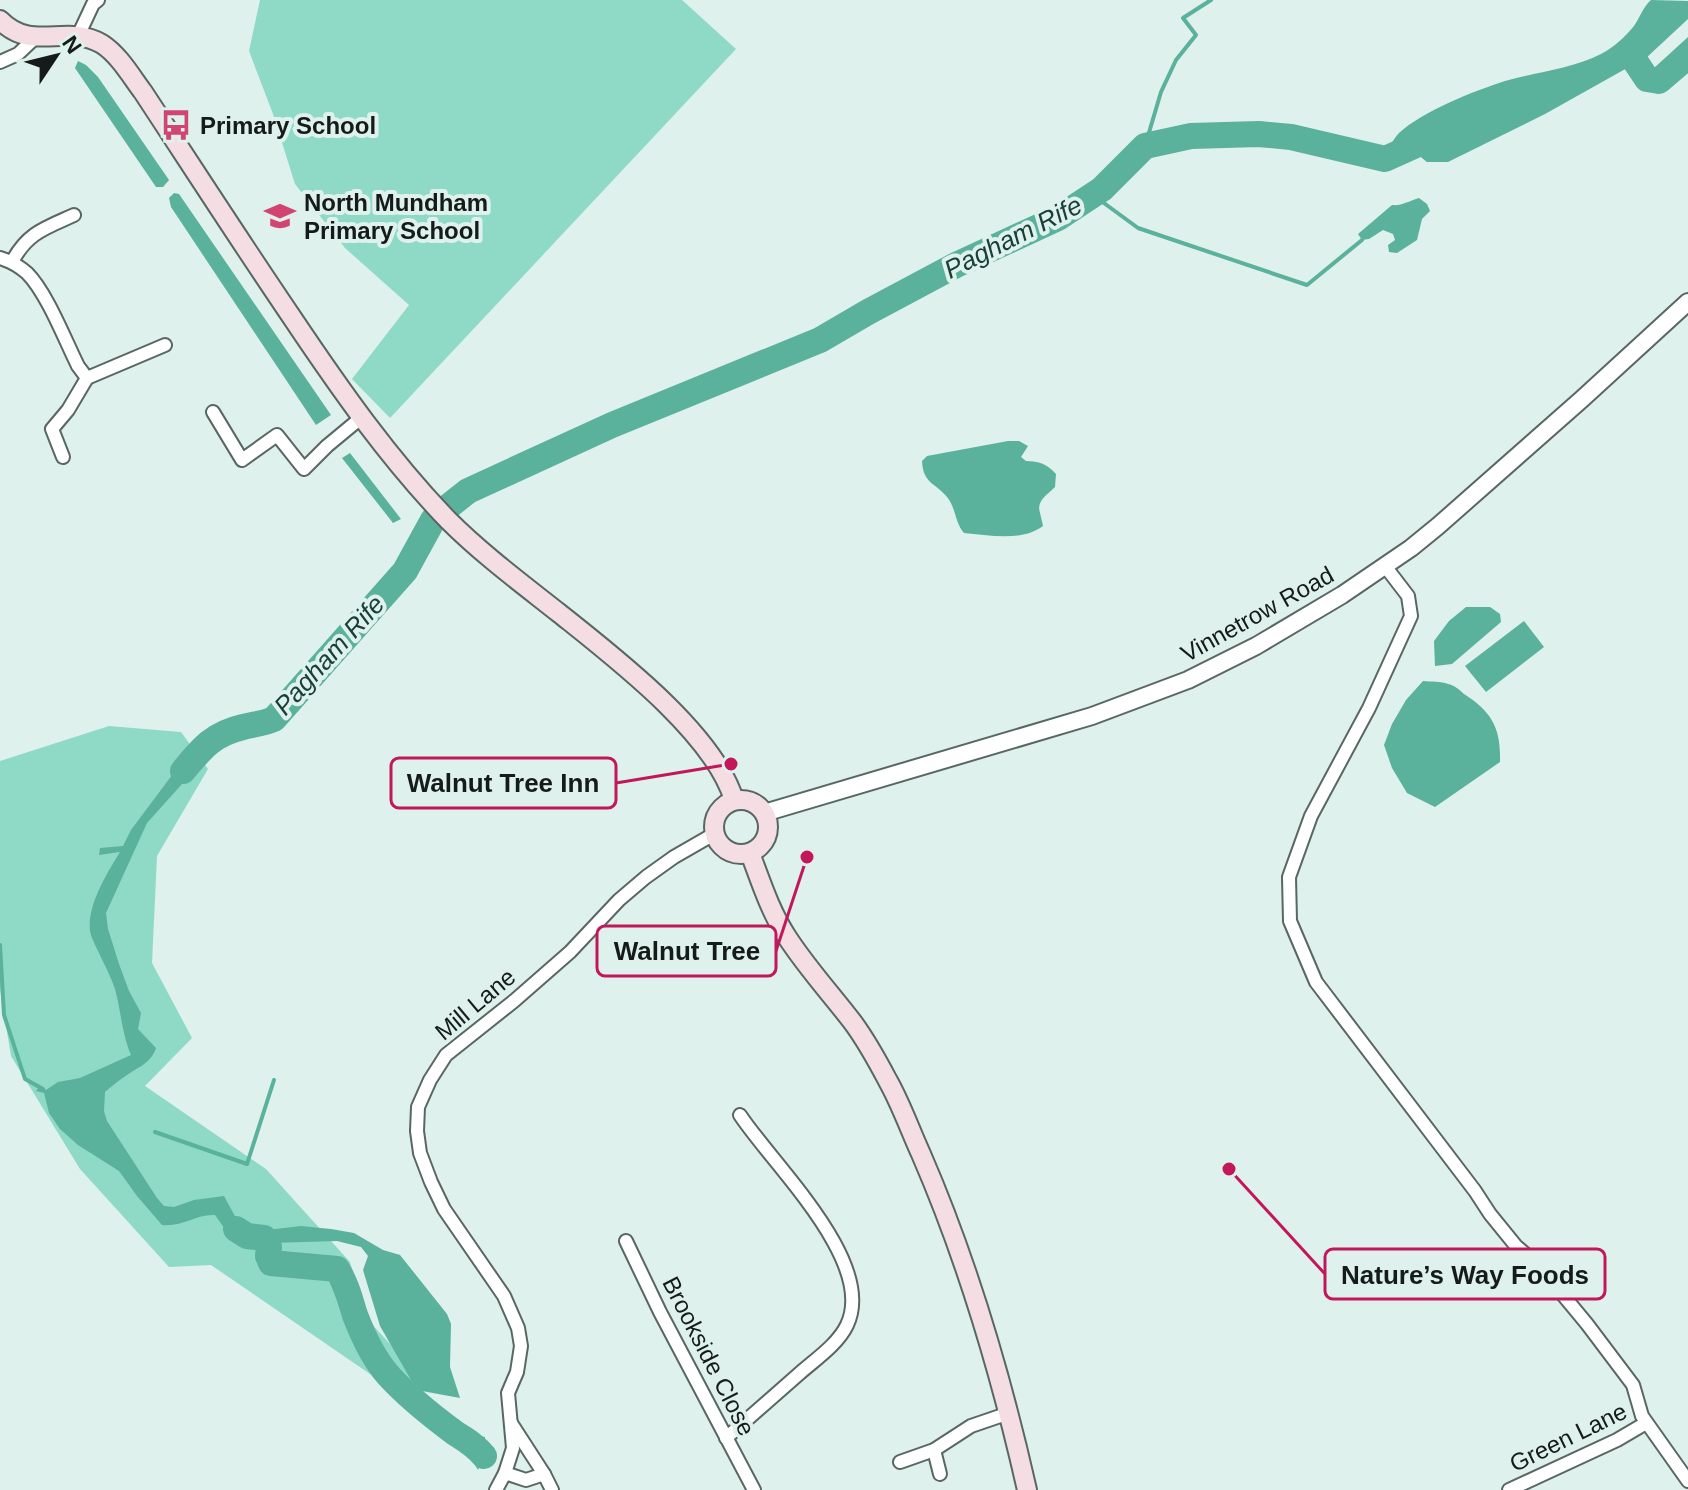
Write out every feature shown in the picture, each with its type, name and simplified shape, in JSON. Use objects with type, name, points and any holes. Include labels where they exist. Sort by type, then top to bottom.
[{"type":"main road","points":[[0,20],[14,33],[26,37],[78,36],[95,41],[113,53],[143,92],[274,292],[362,417],[410,478],[467,539],[583,632],[670,710],[700,741],[721,769],[734,800]]},
{"type":"main road","points":[[734,800],[753,803],[764,813],[768,824],[768,834],[758,849],[741,855],[724,850],[714,834],[715,817],[734,800]]},
{"type":"main road","points":[[750,853],[785,934],[856,1026],[891,1085],[965,1264],[1009,1413],[1027,1490]]},
{"type":"street","points":[[78,36],[93,4],[98,0]]},
{"type":"street","points":[[0,62],[18,54],[36,37]]},
{"type":"street","points":[[74,215],[37,231],[6,260],[25,271],[39,287],[87,378]]},
{"type":"street","name":"Vinnetrow Road","points":[[764,813],[1092,716],[1188,680],[1256,646],[1342,595],[1438,526],[1688,302]]},
{"type":"street","points":[[63,457],[52,429],[68,410],[87,378],[165,345]]},
{"type":"street","points":[[213,412],[242,460],[277,435],[304,469],[362,417]]},
{"type":"street","points":[[1385,566],[1408,596],[1411,616],[1369,708],[1311,816],[1289,877],[1290,921],[1316,982],[1490,1214],[1516,1246],[1539,1266],[1633,1385],[1646,1423],[1688,1481]]},
{"type":"street","name":"Mill Lane","points":[[505,1473],[513,1448],[508,1393],[517,1372],[521,1346],[518,1328],[504,1296],[444,1209],[431,1182],[420,1153],[418,1107],[446,1055],[570,952],[619,900],[646,877],[714,834]]},
{"type":"street","points":[[726,1438],[830,1347],[847,1327],[853,1308],[852,1287],[842,1257],[828,1232],[740,1115]]},
{"type":"street","points":[[740,1143],[753,1135]]},
{"type":"street","name":"Brookside Close","points":[[626,1241],[754,1490]]},
{"type":"street","points":[[900,1462],[934,1450],[971,1426],[1009,1413]]},
{"type":"street","points":[[509,1420],[552,1490]]},
{"type":"street","name":"Green Lane","points":[[1509,1490],[1617,1440],[1646,1423]]},
{"type":"street","points":[[934,1450],[940,1474]]},
{"type":"street","points":[[496,1490],[505,1473],[526,1480],[544,1474]]},
{"type":"shaded area","points":[[260,0],[682,0],[736,49],[390,418],[352,379],[409,305],[345,248],[295,184],[249,51]]},
{"type":"shaded area","points":[[1651,0],[1688,1],[1688,19],[1645,59],[1653,69],[1688,37],[1688,56],[1659,81],[1647,79],[1636,63],[1545,114],[1448,162],[1427,162],[1408,152],[1393,155],[1388,148],[1409,125],[1449,102],[1505,81],[1578,63],[1606,51],[1631,30]]},
{"type":"shaded area","points":[[78,61],[98,77],[169,180],[163,187],[156,187],[75,68]]},
{"type":"shaded area","points":[[174,193],[179,194],[331,415],[316,425],[171,207],[169,198]]},
{"type":"shaded area","points":[[1419,198],[1430,211],[1422,219],[1417,240],[1397,253],[1389,252],[1388,245],[1395,240],[1393,234],[1383,230],[1362,240],[1358,234],[1392,205]]},
{"type":"shaded area","points":[[1019,441],[1028,446],[1021,457],[1042,464],[1056,474],[1055,487],[1043,498],[1039,509],[1043,526],[1015,536],[964,533],[950,501],[925,474],[922,461],[927,456]]},
{"type":"shaded area","points":[[350,453],[401,519],[393,523],[342,458]]},
{"type":"shaded area","points":[[1466,607],[1490,607],[1500,614],[1501,622],[1452,664],[1435,666],[1434,641],[1449,621]]},
{"type":"shaded area","points":[[1524,621],[1544,647],[1486,692],[1465,666]]},
{"type":"shaded area","points":[[1423,681],[1452,685],[1482,707],[1493,722],[1500,750],[1500,762],[1435,807],[1407,793],[1392,768],[1384,745],[1406,700]]},
{"type":"shaded area","points":[[109,726],[181,732],[208,769],[157,856],[152,963],[192,1038],[145,1086],[266,1169],[350,1262],[366,1318],[421,1377],[408,1400],[211,1265],[169,1267],[80,1169],[11,1056],[0,989],[0,761]]},
{"type":"shaded area","points":[[199,739],[209,748],[191,774],[147,823],[106,913],[119,964],[141,1013],[138,1029],[156,1048],[148,1061],[105,1092],[107,1121],[164,1206],[174,1207],[194,1200],[224,1196],[245,1228],[258,1231],[301,1226],[354,1233],[383,1250],[400,1255],[447,1314],[451,1324],[450,1367],[460,1398],[422,1391],[411,1380],[380,1326],[363,1270],[368,1256],[361,1247],[337,1241],[241,1244],[230,1236],[215,1215],[162,1225],[119,1171],[78,1145],[60,1129],[49,1113],[44,1093],[36,1091],[40,1086],[46,1090],[58,1082],[80,1078],[131,1055],[115,989],[90,928],[97,894],[120,852],[99,855],[100,848],[123,846],[131,830]]},
{"type":"shaded area","points":[[463,1426],[471,1428],[475,1435],[485,1437],[484,1456],[478,1470],[462,1443],[454,1438]]},
{"type":"waterway","points":[[1145,146],[1161,92],[1176,60],[1196,35],[1183,18],[1211,0]]},
{"type":"waterway","name":"Pagham Rife","points":[[1631,55],[1647,79],[1659,81],[1688,56]]},
{"type":"waterway","name":"Pagham Rife","points":[[449,506],[468,491],[612,425],[820,340],[956,265],[1058,218],[1102,189],[1145,146],[1191,136],[1259,134],[1291,137],[1385,159],[1434,137]]},
{"type":"waterway","points":[[1093,195],[1138,228],[1307,285],[1362,240]]},
{"type":"waterway","name":"Pagham Rife","points":[[183,771],[216,738],[274,719],[405,571],[436,517]]},
{"type":"waterway","points":[[0,945],[4,1015],[25,1079],[43,1089]]},
{"type":"waterway","points":[[155,1132],[247,1164],[274,1080]]},
{"type":"waterway","name":"Pagham Rife","points":[[236,1229],[247,1236],[264,1238],[271,1263],[337,1269],[362,1331],[383,1369],[420,1406],[484,1456]]},
{"type":"place","name":"Primary School","points":[[176,125]]},
{"type":"place","name":"North Mundham Primary School","points":[[280,216]]},
{"type":"place","name":"Walnut Tree Inn","points":[[731,764]]},
{"type":"place","name":"Walnut Tree","points":[[807,857]]},
{"type":"place","name":"Nature’s Way Foods","points":[[1229,1169]]}]
